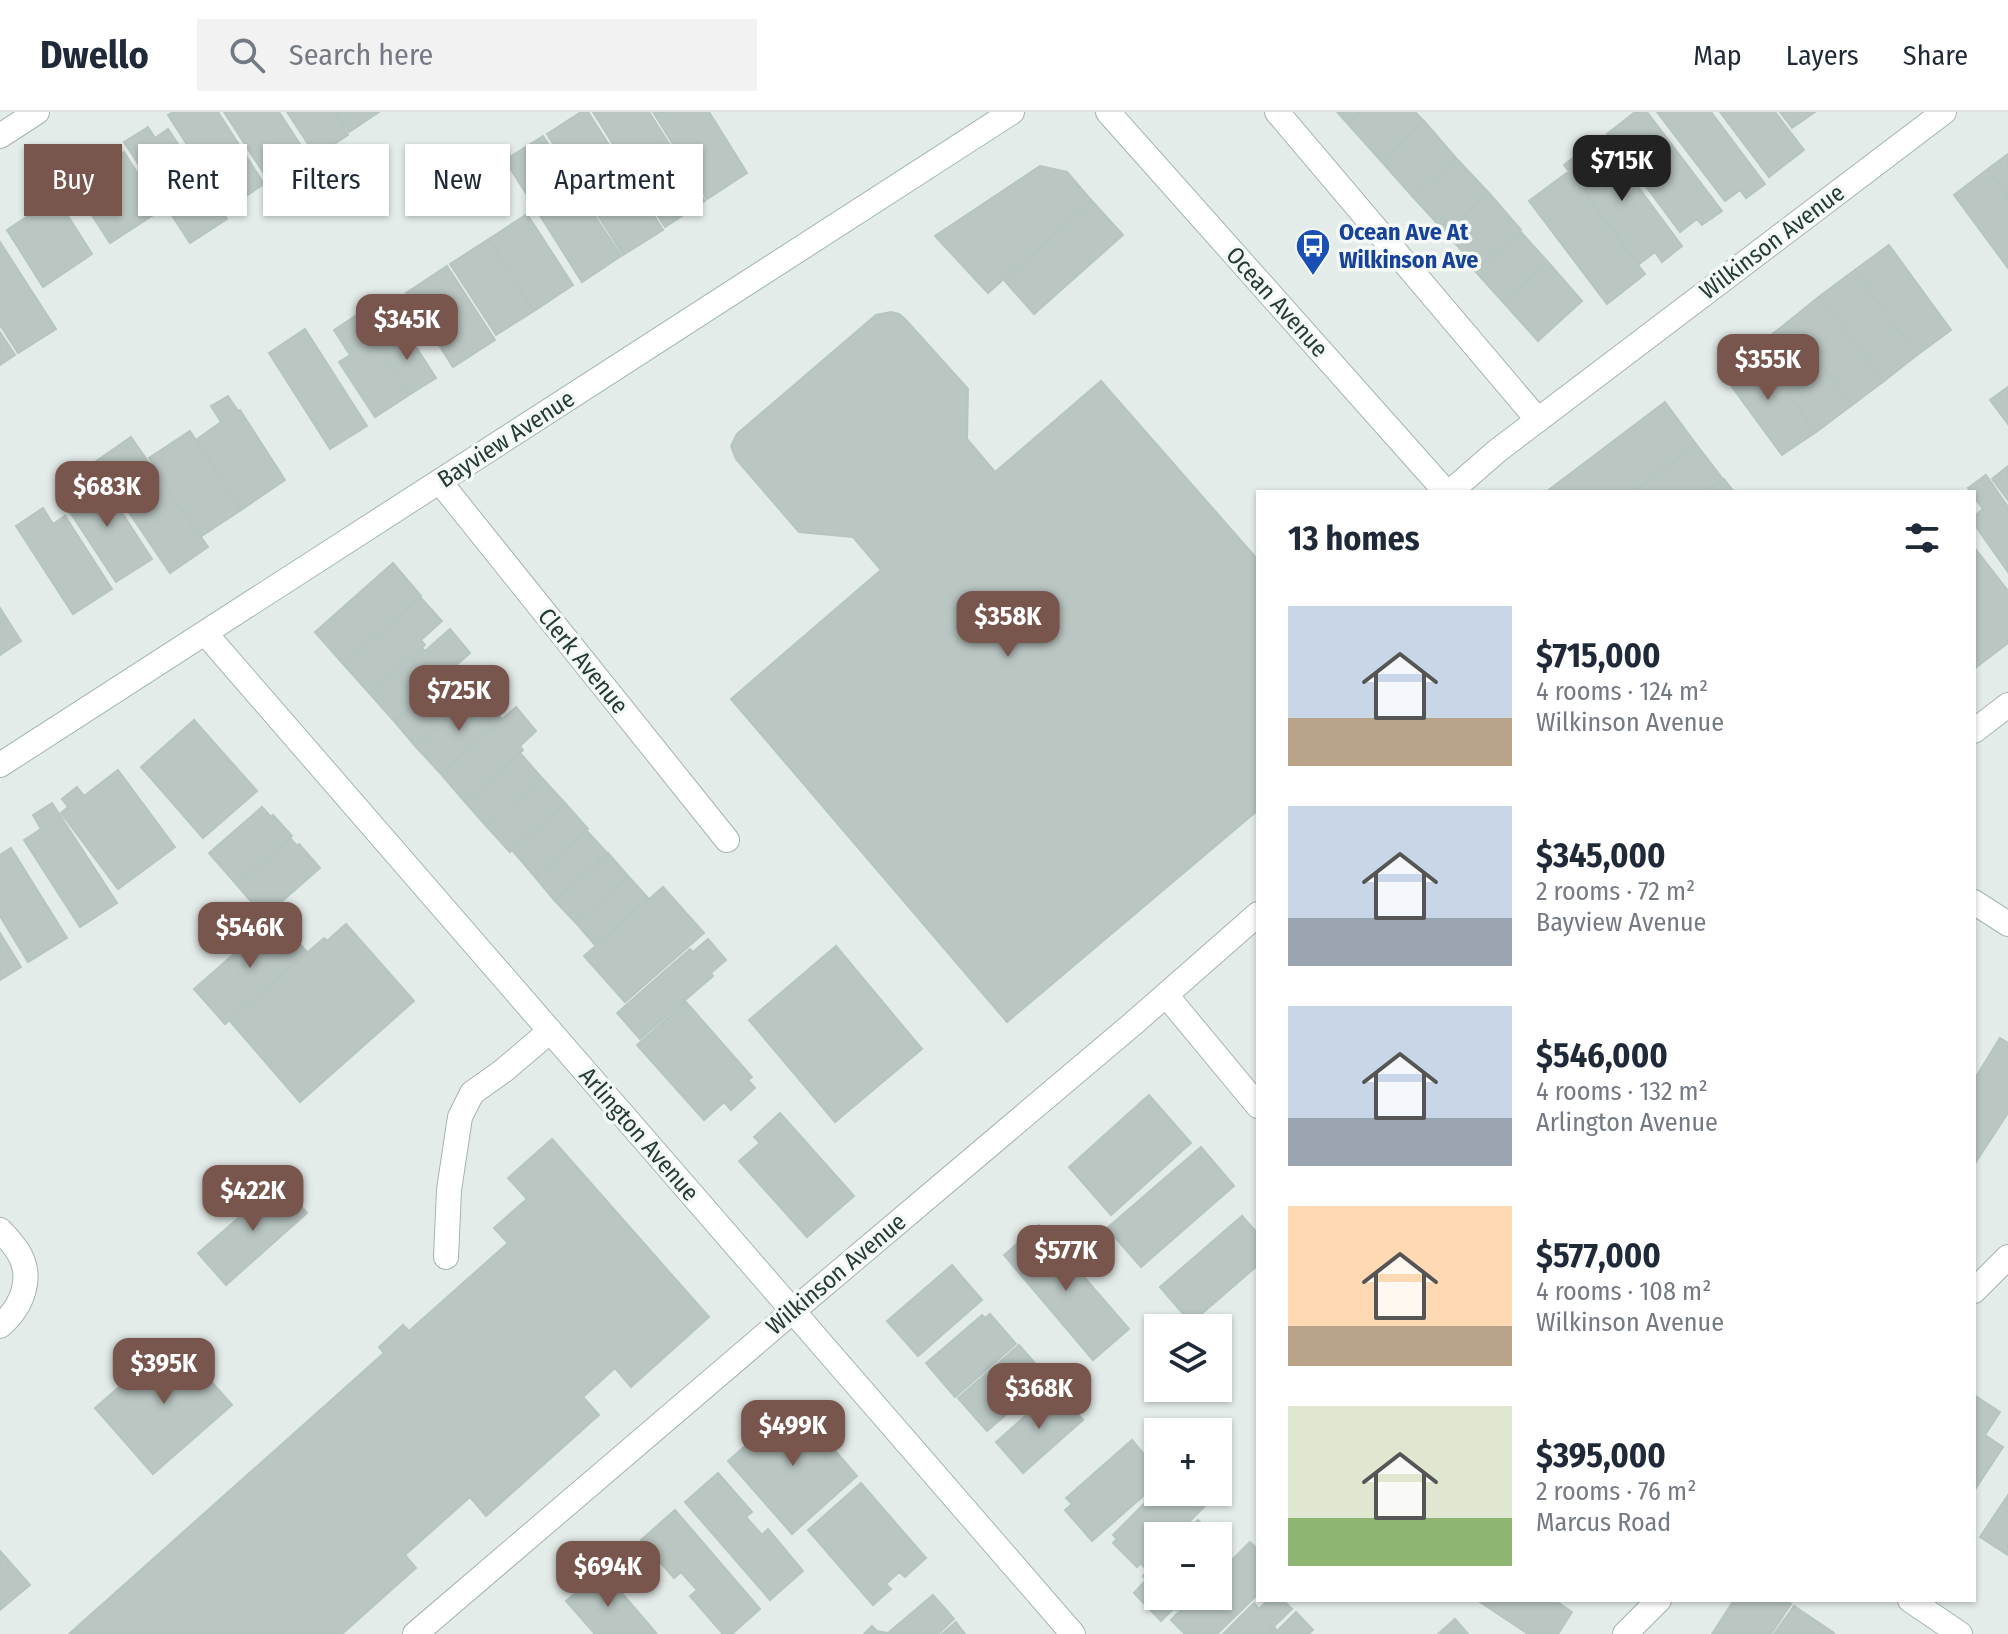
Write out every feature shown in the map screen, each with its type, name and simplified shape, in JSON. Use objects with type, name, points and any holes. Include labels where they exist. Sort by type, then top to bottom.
[{"type":"street","points":[[0,136],[37,112]]},
{"type":"street","name":"Bayview Avenue","points":[[0,765],[1012,112]]},
{"type":"street","name":"Ocean Avenue","points":[[1108,112],[1446,490]]},
{"type":"street","points":[[1277,112],[1538,420]]},
{"type":"street","name":"Wilkinson Avenue","points":[[1450,490],[1497,451],[1944,112]]},
{"type":"street","name":"Clerk Avenue","points":[[440,482],[727,840]]},
{"type":"street","name":"Arlington Avenue","points":[[205,633],[1073,1634]]},
{"type":"street","points":[[1976,729],[2008,705]]},
{"type":"street","points":[[1976,903],[2008,924]]},
{"type":"street","name":"Wilkinson Avenue","points":[[415,1634],[1256,916]]},
{"type":"street","points":[[1166,995],[1256,1104]]},
{"type":"street","points":[[446,1257],[449,1190],[460,1117],[472,1093],[550,1031]]},
{"type":"street","points":[[0,1230],[19,1252],[25,1285],[21,1302],[0,1326]]},
{"type":"street","points":[[1976,1289],[2008,1257]]},
{"type":"street","points":[[1625,1634],[1657,1602]]},
{"type":"street","points":[[1913,1602],[1960,1634]]},
{"type":"building","points":[[173,112],[218,112],[238,144],[187,144],[168,115]]},
{"type":"building","points":[[224,112],[279,112],[300,144],[263,144],[263,172]]},
{"type":"building","points":[[287,112],[334,112],[348,135],[334,144],[308,144]]},
{"type":"building","points":[[336,112],[379,112],[349,132]]},
{"type":"building","points":[[581,112],[588,112],[608,144],[553,144],[547,134]]},
{"type":"building","points":[[593,112],[649,112],[669,144],[613,144]]},
{"type":"building","points":[[653,112],[709,112],[747,173],[707,199],[703,193],[703,144],[673,144]]},
{"type":"building","points":[[1337,112],[1361,112],[1348,124]]},
{"type":"building","points":[[1361,112],[1415,112],[1424,121],[1381,161],[1348,124]]},
{"type":"building","points":[[1635,112],[1647,112],[1722,211],[1702,225],[1697,219],[1680,232],[1607,134]]},
{"type":"building","points":[[1657,112],[1711,112],[1765,184],[1746,198],[1740,190],[1725,201]]},
{"type":"building","points":[[1720,112],[1775,112],[1804,150],[1769,177]]},
{"type":"building","points":[[1780,112],[1815,112],[1792,128]]},
{"type":"building","points":[[1424,121],[1456,158],[1413,197],[1381,161]]},
{"type":"building","points":[[148,127],[155,138],[168,129],[178,144],[138,144],[138,163],[124,142]]},
{"type":"building","points":[[543,136],[548,144],[530,144]]},
{"type":"building","points":[[1601,137],[1682,246],[1662,262],[1655,252],[1639,264],[1564,165]]},
{"type":"building","points":[[526,147],[526,193],[510,168],[510,157]]},
{"type":"building","points":[[122,153],[138,174],[138,216],[152,216],[110,243],[92,216],[122,216]]},
{"type":"building","points":[[2008,154],[2008,196],[1988,169]]},
{"type":"building","points":[[247,157],[263,182],[247,195]]},
{"type":"building","points":[[1456,158],[1489,193],[1446,233],[1413,197]]},
{"type":"building","points":[[1040,166],[1067,172],[1092,201],[988,293],[935,236]]},
{"type":"building","points":[[1988,169],[2008,196],[2008,268],[1954,195]]},
{"type":"building","points":[[1568,172],[1645,274],[1607,304],[1529,201]]},
{"type":"building","points":[[1489,193],[1521,230],[1478,269],[1446,233]]},
{"type":"building","points":[[1092,201],[1123,235],[1034,314],[1004,280]]},
{"type":"building","points":[[526,215],[573,285],[534,311],[489,239]]},
{"type":"building","points":[[28,216],[68,216],[92,254],[43,287],[7,230]]},
{"type":"building","points":[[172,216],[225,216],[227,219],[190,243]]},
{"type":"building","points":[[540,216],[595,216],[621,256],[582,282]]},
{"type":"building","points":[[599,216],[654,216],[663,230],[623,255]]},
{"type":"building","points":[[658,216],[682,216],[665,227]]},
{"type":"building","points":[[1520,231],[1548,262],[1503,302],[1475,271]]},
{"type":"building","points":[[489,239],[534,311],[496,335],[450,264]]},
{"type":"building","points":[[0,242],[56,329],[18,353],[0,325]]},
{"type":"building","points":[[1889,245],[1951,330],[1917,355],[1855,270]]},
{"type":"building","points":[[1548,262],[1582,301],[1538,341],[1503,302]]},
{"type":"building","points":[[447,266],[495,340],[453,367],[406,293]]},
{"type":"building","points":[[1855,270],[1917,355],[1884,381],[1820,296]]},
{"type":"building","points":[[1820,296],[1884,381],[1852,405],[1789,321]]},
{"type":"building","points":[[899,314],[968,389],[967,439],[995,472],[1101,381],[1256,558],[1256,812],[1007,1022],[731,699],[881,570],[853,537],[799,532],[736,459],[731,446],[737,434],[876,315]]},
{"type":"building","points":[[357,315],[409,395],[375,417],[339,362],[350,355],[334,330]]},
{"type":"building","points":[[1789,321],[1852,405],[1816,432],[1755,348]]},
{"type":"building","points":[[305,329],[367,426],[330,449],[269,353]]},
{"type":"building","points":[[405,330],[436,378],[409,395],[378,347]]},
{"type":"building","points":[[0,332],[15,355],[0,365]]},
{"type":"building","points":[[1755,348],[1816,432],[1782,455],[1721,372]]},
{"type":"building","points":[[2008,387],[2008,424],[1990,400]]},
{"type":"building","points":[[228,396],[285,480],[241,510],[196,440],[221,422],[211,406]]},
{"type":"building","points":[[1665,402],[1696,444],[1636,490],[1549,490]]},
{"type":"building","points":[[190,431],[241,510],[200,537],[149,458]]},
{"type":"building","points":[[131,437],[208,547],[170,573],[95,462]]},
{"type":"building","points":[[1696,444],[1723,479],[1709,490],[1636,490]]},
{"type":"building","points":[[2008,466],[2008,500],[1992,479]]},
{"type":"building","points":[[1986,475],[2008,507],[2008,572],[1976,527],[1976,514],[1983,509],[1976,500],[1976,490],[1968,488]]},
{"type":"building","points":[[98,476],[152,559],[116,582],[62,500]]},
{"type":"building","points":[[1724,479],[1732,490],[1709,490]]},
{"type":"building","points":[[43,508],[53,524],[65,516],[112,589],[73,614],[16,526]]},
{"type":"building","points":[[1976,550],[2008,591],[2008,643],[1976,667]]},
{"type":"building","points":[[393,563],[421,596],[344,665],[315,632]]},
{"type":"building","points":[[420,597],[442,621],[421,640],[425,645],[370,694],[344,665]]},
{"type":"building","points":[[0,608],[21,641],[0,655]]},
{"type":"building","points":[[450,629],[470,653],[394,721],[370,694],[422,648],[425,651]]},
{"type":"building","points":[[456,666],[478,692],[416,747],[394,721]]},
{"type":"building","points":[[478,692],[502,719],[441,774],[416,747]]},
{"type":"building","points":[[516,707],[536,731],[520,746],[523,750],[465,802],[441,774]]},
{"type":"building","points":[[194,720],[257,791],[203,838],[141,767]]},
{"type":"building","points":[[520,753],[542,778],[487,827],[465,802]]},
{"type":"building","points":[[118,770],[175,847],[118,889],[61,813],[68,807],[62,799],[77,787],[84,796]]},
{"type":"building","points":[[542,778],[565,803],[510,852],[487,827]]},
{"type":"building","points":[[52,803],[117,903],[80,927],[24,840],[41,829],[33,815]]},
{"type":"building","points":[[565,803],[588,829],[535,877],[512,850]]},
{"type":"building","points":[[262,807],[292,836],[237,885],[209,853]]},
{"type":"building","points":[[586,830],[608,854],[555,901],[535,877]]},
{"type":"building","points":[[290,838],[320,868],[264,917],[237,885]]},
{"type":"building","points":[[11,848],[67,938],[28,962],[0,916],[0,855]]},
{"type":"building","points":[[608,853],[628,876],[576,923],[555,901]]},
{"type":"building","points":[[628,876],[648,898],[595,945],[576,923]]},
{"type":"building","points":[[663,887],[704,933],[625,1002],[584,956]]},
{"type":"building","points":[[276,917],[307,952],[225,1024],[194,989]]},
{"type":"building","points":[[346,924],[414,1001],[300,1102],[229,1020],[324,938],[327,941]]},
{"type":"building","points":[[0,933],[21,967],[0,980]]},
{"type":"building","points":[[708,939],[726,960],[711,973],[713,976],[640,1039],[617,1013],[690,949],[693,952]]},
{"type":"building","points":[[836,946],[922,1049],[835,1122],[749,1020]]},
{"type":"building","points":[[686,1002],[752,1077],[748,1080],[755,1088],[731,1110],[724,1102],[704,1120],[637,1045]]},
{"type":"building","points":[[2000,1038],[2008,1043],[2008,1113],[1976,1162],[1976,1077]]},
{"type":"building","points":[[1149,1095],[1191,1143],[1111,1215],[1069,1167]]},
{"type":"building","points":[[780,1113],[854,1196],[807,1237],[739,1161],[760,1143],[754,1137]]},
{"type":"building","points":[[552,1139],[709,1317],[631,1387],[615,1368],[583,1397],[599,1415],[486,1516],[470,1497],[405,1555],[416,1568],[342,1634],[69,1634],[384,1353],[379,1347],[403,1325],[409,1331],[508,1243],[494,1228],[527,1199],[508,1178]]},
{"type":"building","points":[[1201,1147],[1234,1186],[1141,1267],[1107,1228]]},
{"type":"building","points":[[280,1182],[307,1213],[226,1285],[198,1253]]},
{"type":"building","points":[[1242,1216],[1256,1232],[1256,1267],[1201,1314],[1183,1314],[1160,1287]]},
{"type":"building","points":[[1039,1225],[1129,1329],[1093,1360],[1004,1255]]},
{"type":"building","points":[[952,1265],[982,1300],[918,1356],[887,1321]]},
{"type":"building","points":[[990,1314],[1016,1344],[955,1397],[926,1363],[982,1315],[985,1318]]},
{"type":"building","points":[[174,1339],[232,1405],[153,1474],[95,1408]]},
{"type":"building","points":[[1019,1345],[1048,1378],[987,1431],[958,1398]]},
{"type":"building","points":[[1059,1392],[1083,1420],[1023,1473],[996,1442],[1049,1395],[1052,1398]]},
{"type":"building","points":[[1976,1396],[2000,1412],[1985,1435],[2003,1447],[1976,1488]]},
{"type":"building","points":[[794,1403],[857,1476],[792,1534],[728,1461]]},
{"type":"building","points":[[1132,1440],[1144,1454],[1144,1495],[1092,1541],[1065,1510],[1072,1504],[1066,1498]]},
{"type":"building","points":[[718,1473],[752,1512],[746,1517],[762,1535],[768,1529],[803,1571],[770,1600],[685,1502]]},
{"type":"building","points":[[861,1483],[926,1558],[905,1577],[899,1572],[886,1584],[891,1589],[873,1605],[808,1530]]},
{"type":"building","points":[[2008,1495],[2008,1555],[1980,1537]]},
{"type":"building","points":[[1144,1504],[1205,1506],[1189,1522],[1144,1522],[1144,1567],[1141,1563],[1137,1567],[1113,1543],[1117,1539],[1113,1535]]},
{"type":"building","points":[[675,1510],[760,1609],[732,1634],[723,1634],[690,1596],[697,1590],[681,1572],[674,1578],[641,1540]]},
{"type":"building","points":[[1250,1542],[1256,1548],[1256,1596],[1217,1634],[1185,1634],[1171,1620],[1181,1610],[1232,1610],[1232,1560]]},
{"type":"building","points":[[0,1551],[30,1585],[0,1610]]},
{"type":"building","points":[[602,1570],[657,1634],[595,1634],[566,1601]]},
{"type":"building","points":[[1144,1582],[1144,1603],[1134,1593]]},
{"type":"building","points":[[933,1595],[954,1619],[938,1634],[864,1634],[872,1626],[877,1631],[888,1633]]},
{"type":"building","points":[[1266,1602],[1285,1602],[1292,1609],[1266,1634],[1223,1634],[1254,1603],[1259,1609]]},
{"type":"building","points":[[1480,1602],[1557,1602],[1572,1612],[1558,1634],[1528,1634]]},
{"type":"building","points":[[1733,1602],[1791,1604],[1771,1634],[1712,1634]]},
{"type":"building","points":[[1794,1606],[1834,1633],[1774,1634]]},
{"type":"building","points":[[1150,1610],[1172,1610],[1161,1621]]},
{"type":"building","points":[[1296,1612],[1313,1630],[1308,1634],[1268,1634],[1275,1628],[1277,1631]]},
{"type":"building","points":[[1455,1619],[1468,1634],[1438,1634]]},
{"type":"building","points":[[956,1622],[965,1634],[942,1634]]},
{"type":"place","name":"Ocean Ave At Wilkinson Ave","points":[[1313,277]]}]
